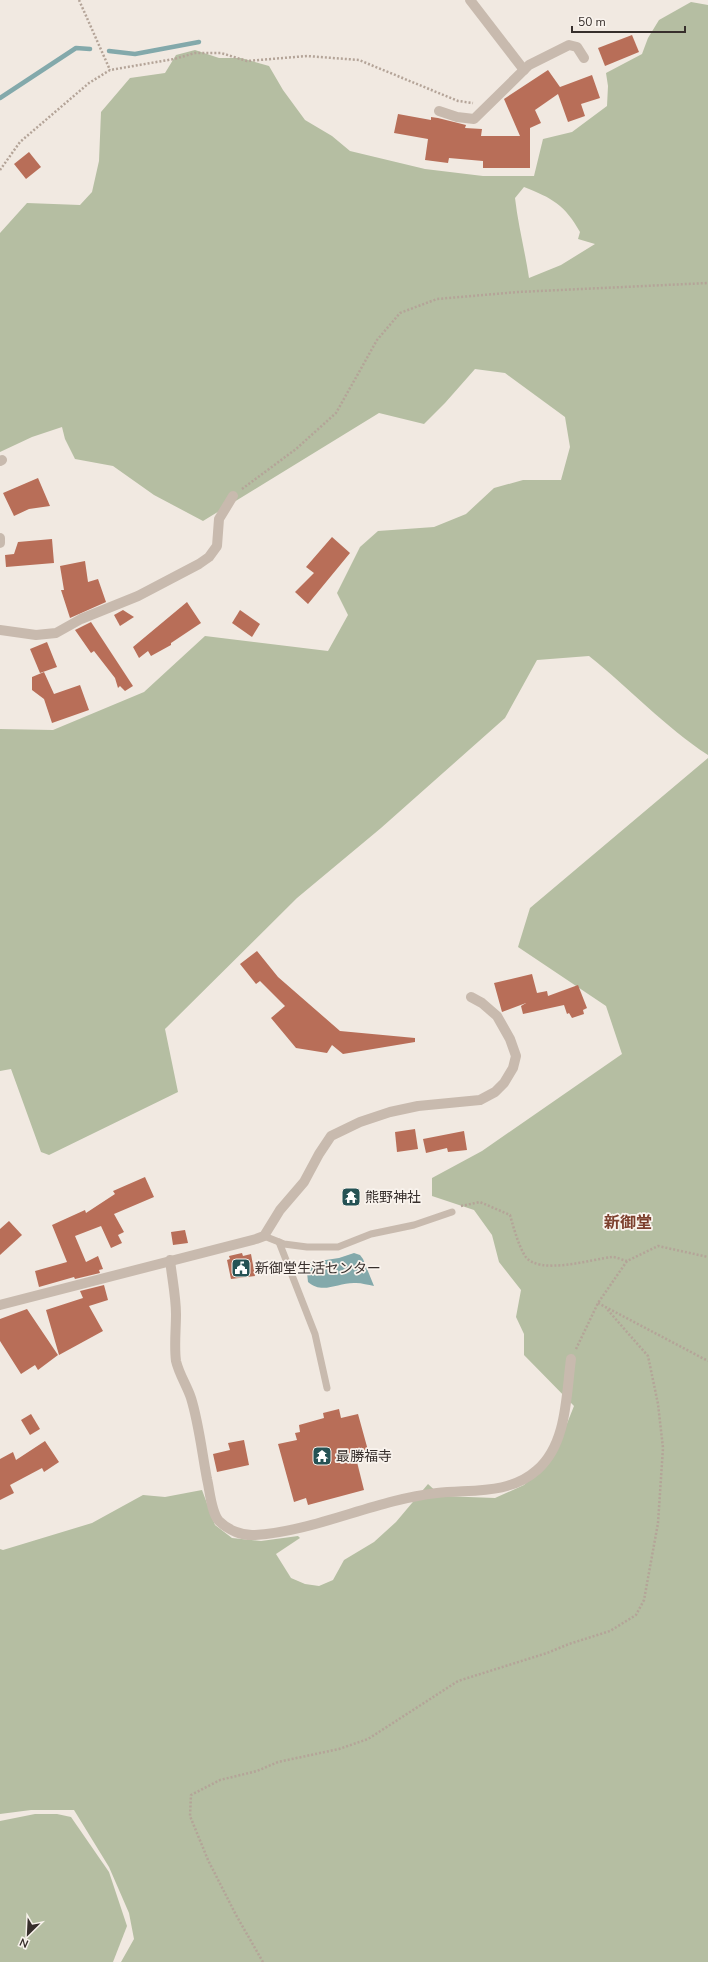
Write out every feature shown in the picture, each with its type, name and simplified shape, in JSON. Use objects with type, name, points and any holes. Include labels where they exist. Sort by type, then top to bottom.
[{"type":"street","points":[[470,0],[524,70]]},
{"type":"street","points":[[440,111],[457,117],[474,119],[529,65],[569,45],[577,48],[584,58]]},
{"type":"street","points":[[0,630],[36,635],[56,633],[81,619],[138,596],[199,564],[209,558],[216,546],[219,519],[233,496]]},
{"type":"street","points":[[0,538],[0,543]]},
{"type":"street","points":[[0,1305],[264,1236],[280,1210],[304,1182],[319,1154],[331,1136],[360,1122],[390,1112],[418,1106],[480,1100],[495,1092],[504,1084],[513,1068],[516,1056],[510,1039],[497,1016],[471,997]]},
{"type":"street","points":[[170,1260],[176,1314],[176,1362],[191,1399],[211,1500],[217,1519],[225,1527],[244,1535],[255,1535],[313,1525],[371,1506],[399,1500],[437,1493],[491,1490],[516,1483],[536,1471],[551,1456],[562,1425],[571,1359]]},
{"type":"lane","points":[[264,1236],[278,1242],[307,1247],[338,1247],[371,1234],[414,1225],[452,1212]]},
{"type":"lane","points":[[278,1242],[314,1334],[327,1388]]},
{"type":"path","points":[[79,0],[110,70]]},
{"type":"path","points":[[0,170],[20,142],[89,83],[110,70],[174,59],[195,53],[221,53],[247,61],[307,56],[359,60],[458,101],[476,103]]},
{"type":"path","points":[[233,496],[296,448],[336,413],[377,340],[400,314],[437,299],[518,292],[708,284]]},
{"type":"path","points":[[452,1212],[462,1205],[480,1202],[499,1209],[510,1216],[526,1258],[541,1265],[560,1266],[614,1257],[627,1261]]},
{"type":"path","points":[[571,1359],[598,1303],[627,1261],[658,1246],[708,1257]]},
{"type":"path","points":[[598,1303],[708,1361]]},
{"type":"path","points":[[263,1962],[236,1915],[208,1860],[190,1816],[190,1795],[220,1780],[256,1771],[278,1762],[339,1749],[368,1739],[458,1681],[610,1631],[636,1615],[644,1600],[658,1523],[664,1448],[658,1404],[648,1356],[606,1308]]},
{"type":"green space","points":[[691,2],[708,5],[708,755],[662,720],[589,656],[537,660],[505,718],[381,828],[297,898],[165,1029],[178,1092],[49,1155],[41,1152],[11,1069],[0,1071],[0,729],[53,730],[144,692],[205,636],[328,651],[348,615],[337,593],[360,547],[378,531],[434,527],[466,514],[494,488],[523,480],[561,480],[570,447],[565,417],[505,373],[475,369],[424,424],[379,413],[203,521],[154,495],[113,466],[75,459],[65,439],[62,427],[32,437],[0,452],[0,233],[27,203],[80,205],[92,192],[99,161],[101,112],[130,78],[165,73],[176,55],[195,50],[219,58],[241,58],[269,66],[283,90],[305,120],[332,136],[350,151],[425,169],[483,176],[534,176],[543,139],[572,132],[607,106],[608,86],[606,73],[642,54],[648,38],[659,20]],"holes":[[[524,187],[550,199],[557,204],[569,215],[580,232],[578,239],[595,244],[561,265],[529,278],[515,198]]]},
{"type":"green space","points":[[708,758],[708,1962],[121,1962],[134,1939],[129,1913],[109,1867],[74,1810],[31,1810],[0,1814],[0,1549],[3,1550],[92,1523],[143,1495],[165,1497],[202,1490],[215,1525],[232,1538],[261,1541],[298,1536],[300,1538],[276,1554],[291,1578],[305,1584],[319,1586],[333,1580],[344,1560],[374,1542],[396,1522],[428,1484],[441,1496],[495,1498],[524,1485],[554,1456],[574,1406],[524,1355],[524,1334],[516,1317],[521,1290],[499,1262],[492,1235],[474,1210],[432,1196],[432,1178],[482,1151],[622,1054],[606,1006],[518,947],[530,908]]},
{"type":"green space","points":[[35,1814],[57,1814],[71,1817],[109,1872],[127,1926],[113,1962],[0,1962],[0,1821]]},
{"type":"water","points":[[354,1253],[360,1255],[363,1259],[374,1286],[349,1283],[319,1288],[308,1282],[306,1263],[339,1258]]},
{"type":"building","points":[[632,35],[639,52],[605,66],[598,48]]},
{"type":"building","points":[[548,70],[560,87],[592,75],[600,98],[581,104],[585,116],[568,122],[558,94],[535,110],[541,123],[530,128],[530,168],[483,168],[483,161],[449,158],[448,163],[425,160],[428,139],[394,133],[398,114],[431,120],[431,117],[438,118],[466,125],[465,128],[482,129],[481,136],[520,136],[504,99]]},
{"type":"building","points":[[29,152],[41,167],[26,179],[14,164]]},
{"type":"building","points":[[38,478],[50,506],[29,509],[14,516],[3,493]]},
{"type":"building","points":[[332,537],[350,553],[308,604],[295,592],[314,573],[306,567]]},
{"type":"building","points":[[52,539],[54,563],[6,567],[5,555],[14,554],[18,542]]},
{"type":"building","points":[[85,561],[88,582],[98,579],[106,602],[70,618],[61,590],[64,590],[60,566]]},
{"type":"building","points":[[187,602],[201,623],[171,643],[171,645],[151,656],[148,651],[139,658],[133,647]]},
{"type":"building","points":[[123,610],[134,617],[120,626],[114,615]]},
{"type":"building","points":[[240,610],[260,624],[252,637],[232,623]]},
{"type":"building","points":[[91,622],[133,686],[125,691],[120,686],[118,688],[115,678],[94,651],[91,653],[75,630]]},
{"type":"building","points":[[47,642],[57,667],[40,673],[30,649]]},
{"type":"building","points":[[44,672],[54,694],[80,685],[89,710],[52,723],[44,699],[32,690],[32,677]]},
{"type":"building","points":[[257,951],[278,977],[340,1031],[415,1038],[415,1042],[343,1054],[332,1045],[327,1053],[296,1048],[271,1018],[285,1006],[260,981],[256,984],[240,964]]},
{"type":"building","points":[[532,974],[537,993],[547,991],[548,996],[578,985],[587,1008],[583,1010],[584,1014],[572,1018],[569,1013],[567,1014],[564,1005],[523,1014],[521,1006],[526,1003],[502,1012],[494,983]]},
{"type":"building","points":[[415,1129],[418,1149],[397,1152],[395,1132]]},
{"type":"building","points":[[464,1131],[467,1150],[448,1152],[447,1148],[426,1153],[423,1139]]},
{"type":"building","points":[[145,1177],[154,1197],[114,1214],[124,1232],[118,1235],[122,1243],[111,1248],[101,1226],[75,1236],[86,1262],[98,1256],[103,1269],[99,1270],[100,1273],[75,1279],[74,1277],[39,1287],[35,1271],[67,1262],[52,1225],[85,1210],[86,1213],[115,1194],[113,1191]]},
{"type":"building","points":[[9,1221],[22,1235],[0,1255],[0,1229]]},
{"type":"building","points":[[185,1230],[188,1243],[173,1245],[171,1232]]},
{"type":"building","name":"新御堂生活センター","points":[[242,1253],[243,1256],[251,1254],[255,1276],[231,1279],[227,1260],[230,1259],[229,1256]]},
{"type":"building","points":[[104,1285],[108,1300],[89,1306],[103,1331],[59,1355],[46,1310],[83,1298],[80,1291]]},
{"type":"building","points":[[27,1309],[58,1355],[38,1370],[35,1365],[21,1374],[0,1341],[0,1319]]},
{"type":"building","name":"最勝福寺","points":[[339,1409],[341,1418],[358,1414],[369,1454],[356,1458],[364,1490],[308,1505],[306,1498],[294,1502],[278,1444],[297,1440],[295,1433],[300,1432],[299,1425],[324,1418],[323,1413]]},
{"type":"building","points":[[31,1414],[40,1429],[30,1435],[21,1420]]},
{"type":"building","points":[[244,1440],[249,1465],[217,1472],[213,1454],[230,1450],[228,1443]]},
{"type":"building","points":[[45,1441],[59,1462],[44,1472],[42,1468],[10,1485],[14,1493],[0,1500],[0,1459],[13,1452],[16,1460]]},
{"type":"waterway","points":[[109,51],[135,54],[199,42]]},
{"type":"waterway","points":[[0,98],[76,48],[90,49]]},
{"type":"place","name":"熊野神社","points":[[351,1197]]},
{"type":"place","name":"新御堂生活センター","points":[[241,1268]]},
{"type":"place","name":"最勝福寺","points":[[322,1456]]},
{"type":"district","name":"新御堂","points":[[628,1222]]}]
